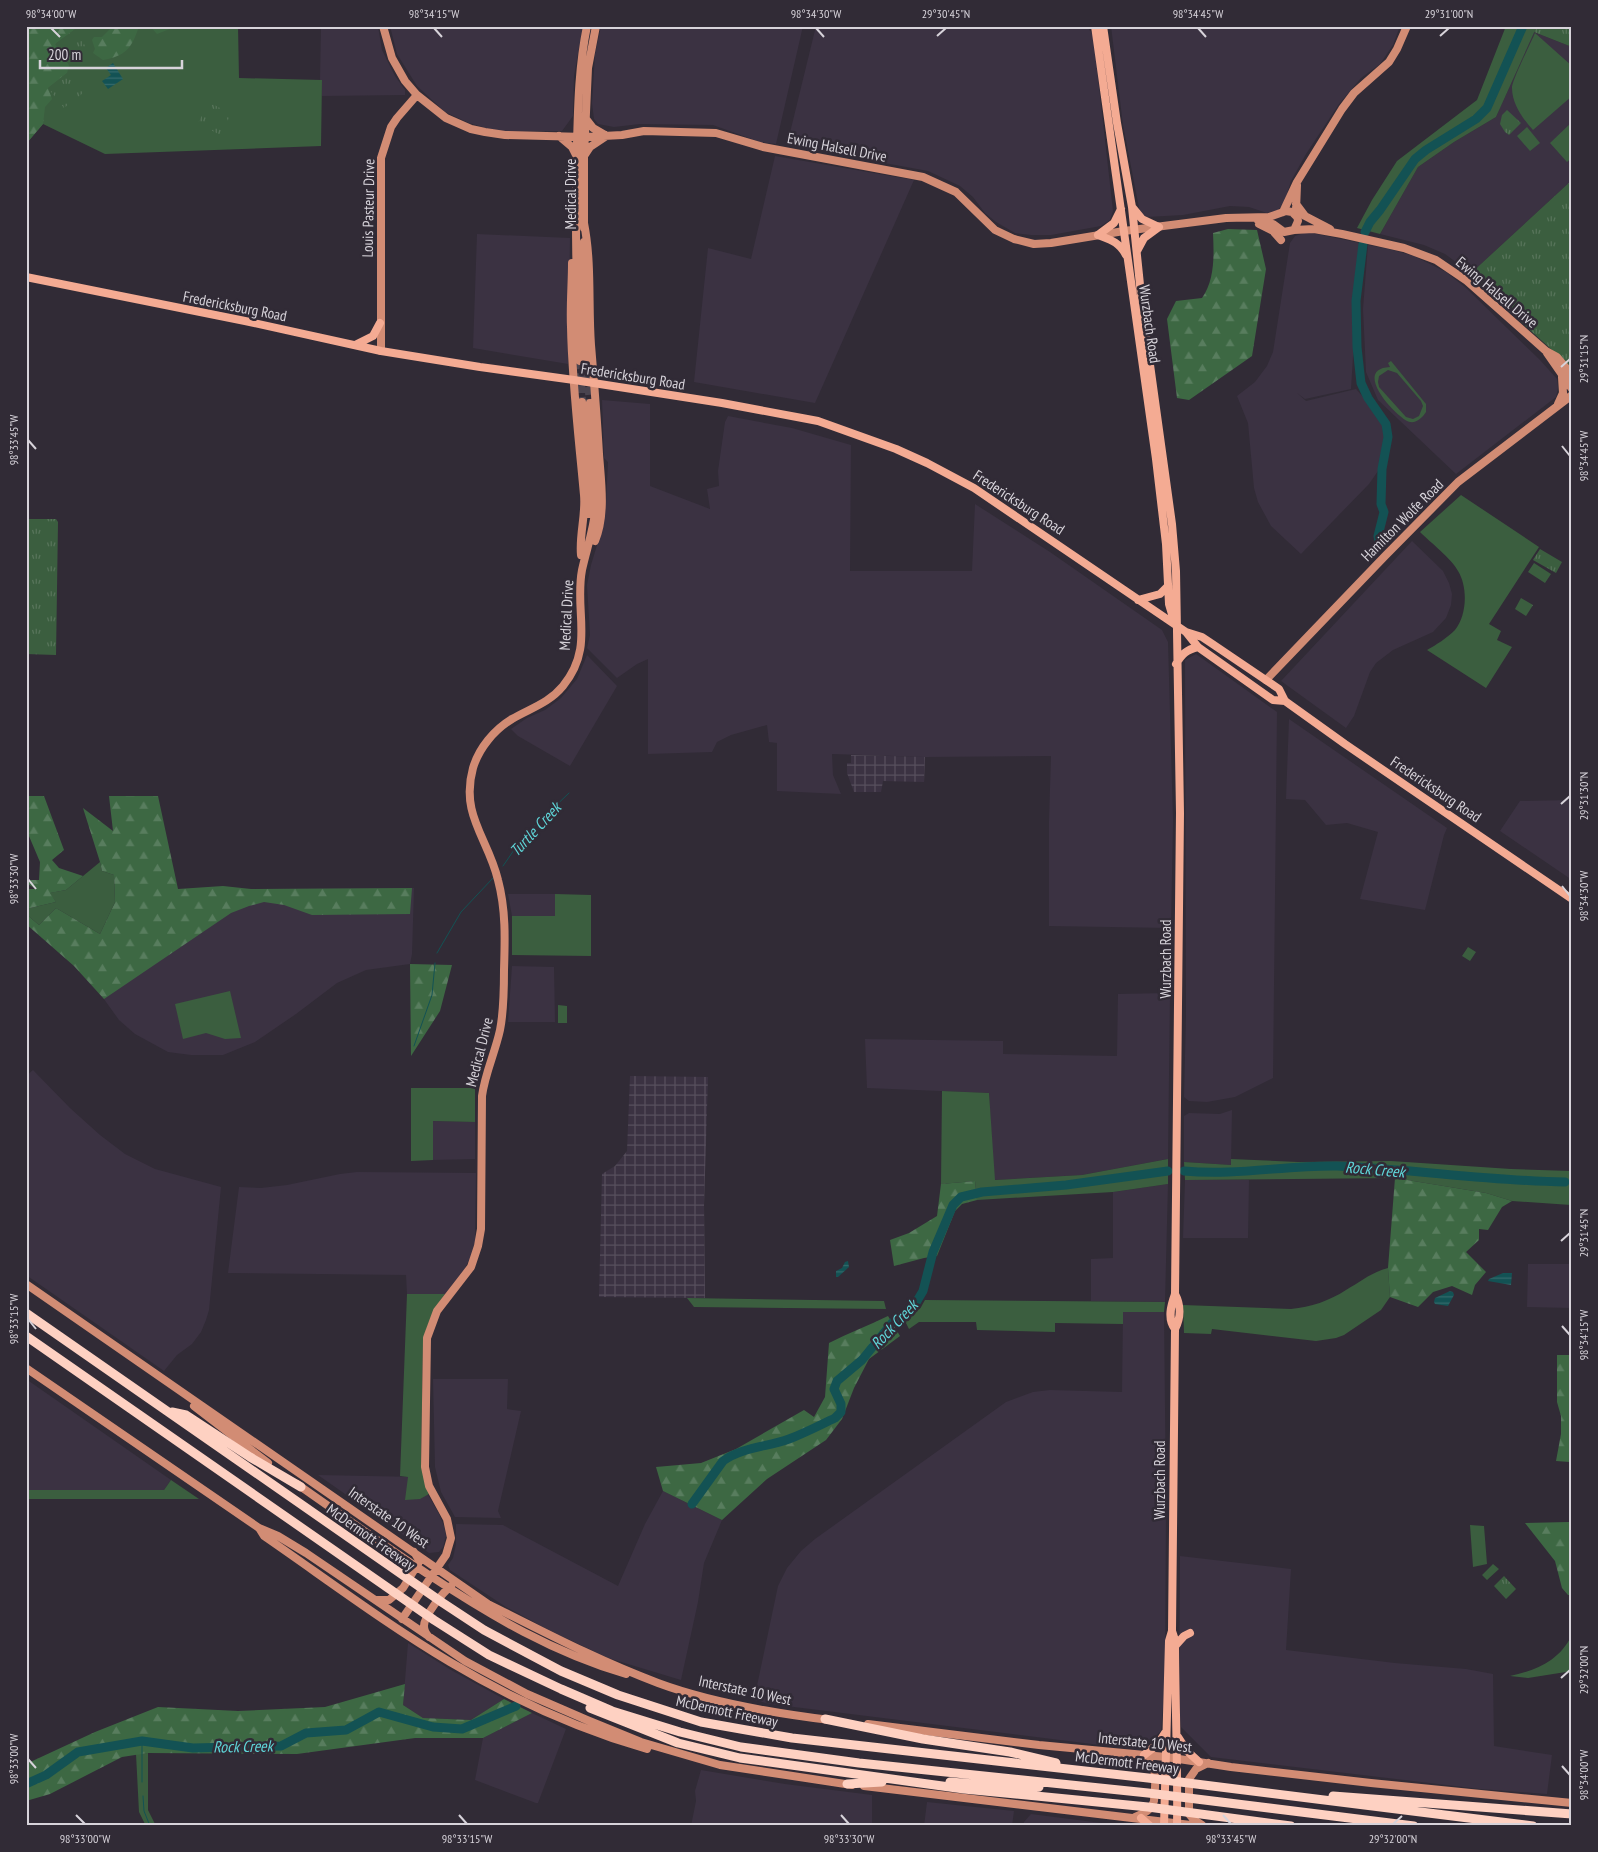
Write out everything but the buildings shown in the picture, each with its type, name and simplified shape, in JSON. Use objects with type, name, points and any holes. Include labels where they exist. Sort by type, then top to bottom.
[{"type":"highway","name":"McDermott Freeway","points":[[26,1313],[403,1577],[484,1630],[561,1671],[618,1696],[701,1722],[754,1733],[1086,1770],[1533,1826]]},
{"type":"highway","name":"McDermott Freeway","points":[[26,1336],[434,1620],[489,1655],[561,1689],[612,1710],[680,1732],[741,1747],[860,1763],[1148,1793],[1414,1826]]},
{"type":"highway","points":[[166,1411],[186,1415],[250,1457],[301,1487]]},
{"type":"highway","points":[[561,1689],[591,1708],[678,1743],[740,1758],[964,1789],[1148,1807],[1291,1826]]},
{"type":"highway","points":[[824,1719],[923,1739],[1010,1752],[1086,1770]]},
{"type":"highway","points":[[847,1784],[948,1782],[1012,1787],[1084,1787]]},
{"type":"highway","points":[[1265,1793],[1364,1798],[1572,1814]]},
{"type":"main road","points":[[1091,26],[1101,37],[1109,26]]},
{"type":"main road","name":"Wurzbach Road","points":[[1095,26],[1101,37],[1132,207],[1136,254],[1172,524],[1176,586],[1175,625],[1180,822],[1175,1294],[1171,1304],[1171,1324],[1175,1329],[1172,1631],[1175,1646],[1175,1710],[1178,1758],[1177,1824]]},
{"type":"main road","name":"Wurzbach Road","points":[[1103,26],[1101,37],[1121,209],[1156,459],[1166,544],[1169,604],[1175,625]]},
{"type":"main road","points":[[1132,207],[1139,217],[1159,227],[1144,238],[1136,254]]},
{"type":"main road","points":[[1121,209],[1114,223],[1098,235],[1118,244],[1127,258]]},
{"type":"main road","name":"Fredericksburg Road","points":[[26,277],[381,350],[484,368],[736,405],[818,421],[896,449],[927,462],[981,493],[1175,625],[1186,632],[1202,637],[1279,689],[1285,700],[1360,754],[1572,899]]},
{"type":"main road","points":[[355,345],[373,336],[380,323]]},
{"type":"main road","points":[[1138,600],[1160,594],[1168,586]]},
{"type":"main road","name":"Fredericksburg Road","points":[[1186,632],[1198,647],[1273,700],[1285,700]]},
{"type":"main road","points":[[1176,664],[1182,654],[1198,647]]},
{"type":"main road","points":[[1250,683],[1266,680]]},
{"type":"main road","name":"Wurzbach Road","points":[[1164,1823],[1168,1642],[1172,1631]]},
{"type":"main road","points":[[1175,1646],[1184,1636],[1190,1633]]},
{"type":"main road","points":[[1142,1755],[1158,1744],[1166,1731]]},
{"type":"main road","points":[[1177,1736],[1184,1748],[1199,1762]]},
{"type":"main road","points":[[1137,1818],[1150,1826]]},
{"type":"street","points":[[383,26],[392,58],[405,81],[417,95]]},
{"type":"street","name":"Medical Drive","points":[[581,137],[577,120],[580,67],[587,26]]},
{"type":"street","name":"Medical Drive","points":[[580,156],[584,224],[583,362],[576,228],[581,137],[586,120],[588,68],[596,26]]},
{"type":"street","points":[[1278,227],[1277,219],[1282,213],[1297,182],[1348,101],[1389,62],[1407,26]]},
{"type":"street","name":"Ewing Halsell Drive","points":[[417,95],[446,118],[472,129],[498,135],[581,137],[644,131],[716,134],[763,147],[923,177],[956,192],[996,230],[1014,239],[1026,242],[1051,243],[1124,231],[1241,217],[1269,217],[1289,211],[1311,225],[1404,248],[1436,260],[1466,281],[1572,375]]},
{"type":"street","name":"Louis Pasteur Drive","points":[[381,350],[381,158],[391,127],[417,95]]},
{"type":"street","points":[[577,120],[570,130],[559,136],[580,156],[606,136],[593,128],[586,120]]},
{"type":"street","points":[[1294,230],[1298,224],[1296,204],[1297,182]]},
{"type":"street","points":[[1296,204],[1305,216],[1338,232]]},
{"type":"street","name":"Ewing Halsell Drive","points":[[1241,217],[1265,221],[1284,232],[1314,229],[1338,232]]},
{"type":"street","points":[[1250,219],[1273,231],[1281,240]]},
{"type":"street","points":[[582,570],[596,536],[601,505],[591,342],[590,261],[584,224]]},
{"type":"street","points":[[576,228],[573,251],[571,323],[585,511],[580,543],[581,555]]},
{"type":"street","points":[[1556,407],[1563,393],[1567,371]]},
{"type":"street","name":"Ewing Halsell Drive","points":[[1567,371],[1572,389]]},
{"type":"street","name":"Hamilton Wolfe Road","points":[[1266,680],[1453,487],[1572,395]]},
{"type":"street","name":"Medical Drive","points":[[404,1616],[449,1548],[450,1533],[447,1519],[429,1486],[425,1467],[426,1347],[429,1331],[437,1311],[471,1267],[478,1246],[481,1228],[482,1096],[485,1077],[497,1042],[503,1011],[504,908],[498,878],[492,861],[475,826],[470,798],[470,784],[476,760],[491,736],[512,719],[546,702],[563,686],[573,670],[579,653],[582,638],[580,587],[582,570],[595,519],[596,503],[586,402],[590,498],[586,533],[581,555],[582,570]]},
{"type":"street","name":"Interstate 10 West","points":[[26,1284],[414,1552],[435,1571],[464,1587],[488,1604],[555,1638],[659,1684],[716,1700],[824,1719],[1178,1758],[1370,1783],[1572,1804]]},
{"type":"street","points":[[26,1368],[259,1528],[278,1536],[306,1553],[374,1599],[404,1616],[429,1637],[491,1676],[540,1700],[641,1742],[720,1765]]},
{"type":"street","points":[[165,1381],[213,1422],[301,1487],[468,1601],[501,1621],[573,1656],[598,1666],[659,1684]]},
{"type":"street","points":[[259,1528],[264,1536],[449,1662],[552,1715],[617,1740],[696,1762],[847,1784],[1199,1826]]},
{"type":"street","points":[[374,1599],[389,1600],[403,1588],[418,1564],[419,1560],[414,1552]]},
{"type":"street","points":[[429,1637],[424,1623],[444,1591],[453,1585],[464,1587]]},
{"type":"street","points":[[1137,1818],[1145,1813],[1153,1805],[1154,1801],[1154,1770],[1152,1764],[1142,1755]]},
{"type":"street","points":[[1203,1826],[1189,1814],[1189,1779],[1196,1770],[1208,1763]]},
{"type":"shaded area","points":[[321,26],[378,26],[382,50],[395,76],[405,90],[405,95],[322,96],[322,80],[320,80]]},
{"type":"shaded area","points":[[390,26],[583,26],[574,76],[573,116],[562,131],[500,132],[469,123],[445,112],[417,86],[397,54]]},
{"type":"shaded area","points":[[601,26],[803,26],[776,144],[760,142],[713,125],[640,124],[614,127],[598,124],[594,119],[592,103],[595,54]]},
{"type":"shaded area","points":[[816,26],[1086,26],[1093,34],[1113,211],[1110,220],[1101,226],[1051,235],[1015,233],[985,213],[973,197],[960,186],[928,171],[787,145]]},
{"type":"shaded area","points":[[1111,26],[1400,26],[1393,45],[1380,64],[1361,78],[1339,104],[1306,154],[1291,181],[1284,203],[1278,210],[1267,213],[1249,207],[1230,206],[1183,215],[1147,217],[1140,213],[1123,125]]},
{"type":"shaded area","points":[[1534,32],[1572,47],[1572,180],[1469,275],[1460,265],[1445,254],[1424,245],[1380,234],[1418,167],[1454,142],[1496,117]]},
{"type":"shaded area","points":[[113,63],[123,79],[108,89],[102,81],[111,75],[106,68]]},
{"type":"shaded area","points":[[775,156],[914,180],[815,403],[694,382],[708,248],[751,259]]},
{"type":"shaded area","points":[[1307,232],[1360,243],[1351,389],[1305,399],[1297,393],[1306,401],[1356,389],[1379,415],[1385,435],[1378,471],[1369,484],[1301,554],[1271,526],[1258,502],[1254,488],[1248,423],[1237,396],[1255,382],[1267,366],[1273,352],[1290,243],[1295,236]]},
{"type":"shaded area","points":[[477,234],[570,238],[568,364],[473,348]]},
{"type":"shaded area","points":[[1368,245],[1414,256],[1446,272],[1466,288],[1557,379],[1556,397],[1456,474],[1378,400],[1366,372],[1363,309]]},
{"type":"shaded area","points":[[602,400],[650,404],[650,486],[710,509],[707,489],[719,486],[718,471],[725,422],[728,416],[792,428],[851,445],[850,571],[972,571],[975,504],[1050,552],[1162,630],[1168,642],[1173,820],[1171,928],[1049,926],[1051,756],[925,757],[832,754],[833,775],[841,794],[777,791],[777,743],[769,742],[767,725],[731,735],[717,742],[712,752],[648,754],[648,659],[617,678],[587,648],[590,635],[587,585],[604,522],[606,504],[608,462],[604,458]]},
{"type":"shaded area","points":[[1412,541],[1443,571],[1452,594],[1451,605],[1446,618],[1433,632],[1393,650],[1376,663],[1370,672],[1354,716],[1346,728],[1281,681]]},
{"type":"shaded area","points":[[1196,654],[1277,712],[1273,1078],[1235,1097],[1207,1102],[1189,1101],[1184,1097],[1186,1016],[1185,660]]},
{"type":"shaded area","points":[[587,655],[617,686],[570,766],[518,736],[511,729],[527,718],[545,710],[561,698],[577,679]]},
{"type":"shaded area","points":[[1289,719],[1447,828],[1425,910],[1360,899],[1378,832],[1347,823],[1326,825],[1305,800],[1286,799]]},
{"type":"shaded area","points":[[851,755],[925,757],[924,782],[883,781],[881,792],[854,792],[847,773],[847,763],[851,763]]},
{"type":"shaded area","points":[[1572,800],[1572,880],[1500,831],[1520,801]]},
{"type":"shaded area","points":[[414,888],[410,964],[366,970],[337,983],[255,1042],[223,1055],[191,1055],[168,1052],[135,1034],[119,1020],[101,995],[251,889]]},
{"type":"shaded area","points":[[508,894],[555,894],[555,917],[512,916]]},
{"type":"shaded area","points":[[512,966],[554,967],[555,1022],[508,1022]]},
{"type":"shaded area","points":[[1170,993],[1168,1159],[1082,1175],[994,1180],[989,1093],[867,1088],[865,1039],[1003,1041],[1003,1054],[1117,1056],[1118,994]]},
{"type":"shaded area","points":[[33,1070],[70,1108],[125,1154],[155,1169],[221,1187],[209,1310],[206,1320],[201,1332],[192,1344],[177,1355],[164,1371],[26,1275],[26,1076]]},
{"type":"shaded area","points":[[630,1076],[708,1077],[704,1205],[705,1298],[599,1297],[602,1174],[615,1166],[627,1151]]},
{"type":"shaded area","points":[[1232,1110],[1231,1165],[1184,1162],[1184,1116],[1189,1113],[1220,1114]]},
{"type":"shaded area","points":[[433,1121],[475,1122],[475,1159],[433,1160]]},
{"type":"shaded area","points":[[357,1172],[476,1173],[475,1242],[465,1268],[445,1294],[407,1294],[406,1275],[228,1273],[239,1187],[261,1188],[287,1185]]},
{"type":"shaded area","points":[[1185,1180],[1249,1180],[1248,1238],[1183,1238]]},
{"type":"shaded area","points":[[1168,1184],[1165,1302],[1091,1301],[1091,1259],[1113,1258],[1113,1192]]},
{"type":"shaded area","points":[[848,1261],[849,1267],[836,1277],[836,1271],[842,1268],[845,1262]]},
{"type":"shaded area","points":[[1528,1264],[1570,1264],[1572,1308],[1527,1307]]},
{"type":"shaded area","points":[[1503,1273],[1512,1273],[1511,1285],[1488,1281],[1489,1279]]},
{"type":"shaded area","points":[[1450,1291],[1454,1295],[1448,1306],[1435,1304],[1435,1298]]},
{"type":"shaded area","points":[[1123,1312],[1164,1312],[1165,1683],[1161,1731],[1140,1750],[770,1704],[754,1700],[778,1586],[787,1568],[801,1551],[1006,1402],[1033,1392],[1050,1390],[1122,1392]]},
{"type":"shaded area","points":[[26,1379],[171,1480],[164,1490],[26,1490]]},
{"type":"shaded area","points":[[433,1379],[508,1379],[507,1409],[521,1411],[498,1511],[501,1518],[455,1517],[441,1492],[435,1467]]},
{"type":"shaded area","points":[[318,1475],[418,1477],[444,1526],[446,1536],[443,1547],[439,1552],[429,1553]]},
{"type":"shaded area","points":[[663,1491],[722,1520],[704,1563],[698,1602],[681,1680],[608,1658],[549,1630],[506,1607],[450,1570],[448,1565],[453,1558],[456,1544],[456,1524],[503,1525],[618,1586],[645,1524]]},
{"type":"shaded area","points":[[1180,1556],[1291,1569],[1286,1650],[1466,1669],[1493,1674],[1494,1746],[1552,1755],[1547,1794],[1480,1789],[1211,1757],[1181,1727],[1179,1708]]},
{"type":"shaded area","points":[[408,1643],[451,1670],[504,1699],[471,1720],[423,1718],[403,1705]]},
{"type":"shaded area","points":[[532,1713],[566,1729],[538,1803],[475,1780],[483,1738]]},
{"type":"shaded area","points":[[701,1770],[785,1784],[872,1795],[872,1826],[691,1826],[696,1801],[695,1791]]},
{"type":"shaded area","points":[[927,1802],[1014,1811],[1012,1826],[924,1826]]},
{"type":"shaded area","points":[[1031,1814],[1125,1826],[1023,1826]]},
{"type":"green space","points":[[26,26],[77,26],[55,44],[69,65],[67,73],[48,88],[52,99],[45,107],[43,124],[26,144]]},
{"type":"green space","points":[[39,26],[238,26],[239,78],[322,80],[321,146],[105,154],[43,124],[26,144]]},
{"type":"green space","points":[[113,26],[139,26],[134,40],[127,50],[117,56],[103,60],[93,53],[95,49],[92,40],[94,37],[102,37]]},
{"type":"green space","points":[[150,26],[177,26],[157,34]]},
{"type":"green space","points":[[1506,26],[1537,26],[1496,117],[1454,142],[1418,167],[1380,234],[1357,228],[1397,161],[1477,100]]},
{"type":"green space","points":[[1537,26],[1572,26],[1572,47],[1534,32]]},
{"type":"green space","points":[[74,30],[89,51],[69,65],[55,44]]},
{"type":"green space","points":[[1535,33],[1572,66],[1572,96],[1533,130],[1516,105],[1512,88]]},
{"type":"green space","points":[[67,73],[83,93],[64,108],[48,88]]},
{"type":"green space","points":[[209,102],[231,114],[220,135],[198,123]]},
{"type":"green space","points":[[1507,110],[1521,123],[1509,135],[1500,124],[1502,115]]},
{"type":"green space","points":[[1572,122],[1572,158],[1567,162],[1550,143]]},
{"type":"green space","points":[[1527,127],[1540,143],[1530,151],[1517,136]]},
{"type":"green space","points":[[1572,180],[1572,368],[1469,275]]},
{"type":"green space","points":[[1228,229],[1257,230],[1266,269],[1252,356],[1189,400],[1177,398],[1167,319],[1176,301],[1202,298],[1211,275],[1213,233]]},
{"type":"green space","points":[[1391,361],[1426,404],[1426,412],[1417,421],[1410,422],[1397,413],[1388,404],[1376,385],[1375,376],[1379,370],[1390,367],[1388,363]],"holes":[[[1388,370],[1397,373],[1421,401],[1423,406],[1419,416],[1413,419],[1406,417],[1379,387],[1379,376]]]},
{"type":"green space","points":[[1461,495],[1539,547],[1489,624],[1501,631],[1497,640],[1512,647],[1486,688],[1427,650],[1449,636],[1459,624],[1464,609],[1465,593],[1455,566],[1420,532]]},
{"type":"green space","points":[[26,519],[56,519],[58,522],[56,655],[26,654]]},
{"type":"green space","points":[[1540,549],[1562,562],[1556,573],[1533,560]]},
{"type":"green space","points":[[1534,563],[1551,574],[1545,583],[1528,572]]},
{"type":"green space","points":[[1521,598],[1533,605],[1526,616],[1515,609]]},
{"type":"green space","points":[[26,796],[44,796],[64,850],[52,860],[59,868],[83,876],[66,890],[50,893],[56,902],[26,909],[26,889],[36,889],[26,883],[26,880],[39,880],[40,862],[26,829]]},
{"type":"green space","points":[[109,796],[158,796],[178,889],[223,886],[251,889],[412,888],[410,914],[312,915],[284,905],[264,902],[249,906],[231,913],[104,999],[74,966],[26,924],[26,914],[39,925],[56,908],[100,934],[115,902],[114,875],[102,871],[83,808],[113,831]]},
{"type":"green space","points":[[100,862],[102,871],[114,875],[115,902],[100,934],[56,908],[39,925],[26,914],[26,909],[56,902],[49,893],[66,890]]},
{"type":"green space","points":[[555,894],[591,895],[591,956],[512,955],[512,916],[555,916]]},
{"type":"green space","points":[[1468,947],[1476,952],[1470,961],[1462,956]]},
{"type":"green space","points":[[410,964],[452,965],[440,1011],[411,1056]]},
{"type":"green space","points":[[230,991],[241,1038],[225,1039],[206,1033],[183,1039],[175,1004]]},
{"type":"green space","points":[[558,1005],[567,1006],[567,1023],[558,1023]]},
{"type":"green space","points":[[411,1088],[475,1088],[475,1122],[433,1121],[433,1160],[411,1161]]},
{"type":"green space","points":[[942,1091],[989,1093],[995,1180],[1082,1175],[1168,1159],[1168,1184],[1113,1192],[977,1200],[975,1181],[941,1184]]},
{"type":"green space","points":[[1231,1159],[1298,1162],[1391,1161],[1571,1171],[1571,1205],[1512,1201],[1486,1193],[1395,1178],[1185,1180],[1184,1162],[1231,1165]]},
{"type":"green space","points":[[1395,1178],[1486,1193],[1512,1201],[1502,1207],[1488,1230],[1479,1229],[1479,1240],[1466,1252],[1486,1272],[1475,1285],[1472,1295],[1452,1286],[1433,1292],[1418,1307],[1390,1297],[1388,1268]]},
{"type":"green space","points":[[975,1181],[977,1200],[962,1204],[955,1211],[937,1256],[894,1266],[890,1240],[909,1233],[937,1216],[941,1184]]},
{"type":"green space","points":[[1388,1268],[1390,1297],[1381,1310],[1344,1335],[1336,1338],[1316,1341],[1212,1329],[1211,1334],[1184,1333],[1183,1305],[1298,1308],[1313,1305],[1340,1294],[1371,1275]]},
{"type":"green space","points":[[407,1294],[445,1294],[431,1317],[423,1343],[421,1464],[429,1494],[420,1499],[405,1500],[408,1477],[400,1476]]},
{"type":"green space","points":[[687,1298],[884,1301],[886,1309],[694,1307]]},
{"type":"green space","points":[[925,1300],[1165,1302],[1164,1312],[1123,1312],[1123,1324],[1055,1323],[1055,1332],[977,1330],[976,1322],[919,1322],[909,1329],[904,1319],[921,1307]]},
{"type":"green space","points":[[888,1316],[900,1336],[869,1359],[854,1388],[842,1419],[826,1440],[767,1479],[722,1520],[663,1491],[656,1467],[701,1463],[736,1449],[804,1410],[814,1417],[825,1397],[829,1343]]},
{"type":"green space","points":[[1557,1355],[1572,1355],[1572,1595],[1568,1595],[1562,1588],[1555,1561],[1525,1523],[1569,1522],[1570,1462],[1556,1461],[1561,1434],[1561,1416],[1557,1402]]},
{"type":"green space","points":[[171,1480],[199,1499],[26,1499],[26,1490],[164,1490]]},
{"type":"green space","points":[[1470,1525],[1484,1526],[1487,1564],[1473,1567]]},
{"type":"green space","points":[[1493,1564],[1499,1569],[1487,1580],[1482,1575]]},
{"type":"green space","points":[[1504,1576],[1516,1589],[1506,1599],[1494,1586]]},
{"type":"green space","points":[[1572,1635],[1572,1671],[1528,1678],[1510,1676],[1529,1671],[1554,1658],[1561,1652]]},
{"type":"green space","points":[[405,1684],[403,1705],[423,1718],[471,1720],[504,1699],[532,1713],[483,1738],[415,1738],[297,1754],[148,1753],[122,1757],[50,1794],[26,1801],[26,1764],[95,1732],[158,1707],[238,1711],[325,1707]]},
{"type":"green space","points":[[148,1753],[148,1810],[156,1826],[146,1826],[139,1812],[136,1754]]},
{"type":"waterway","points":[[1365,232],[1370,222],[1415,159],[1476,119],[1487,108],[1523,26]]},
{"type":"waterway","points":[[1363,244],[1356,301],[1357,347],[1361,383],[1368,398],[1386,424],[1388,437],[1382,469],[1381,504],[1384,512],[1378,536],[1379,541]]},
{"type":"waterway","name":"Turtle Creek","points":[[503,866],[523,837],[569,793]]},
{"type":"waterway","name":"Turtle Creek","points":[[437,953],[461,912],[493,878]]},
{"type":"waterway","name":"Turtle Creek","points":[[414,1046],[432,995],[435,963]]},
{"type":"waterway","name":"Rock Creek","points":[[1184,1171],[1223,1172],[1337,1166],[1508,1180],[1565,1182]]},
{"type":"waterway","name":"Rock Creek","points":[[692,1504],[723,1461],[730,1456],[795,1437],[835,1418],[841,1412],[841,1404],[834,1389],[837,1381],[862,1360],[892,1323],[914,1306],[923,1291],[933,1252],[953,1205],[961,1197],[982,1192],[1066,1185],[1168,1171]]},
{"type":"waterway","name":"Rock Creek","points":[[26,1784],[46,1775],[78,1752],[142,1741],[193,1748],[281,1746],[306,1733],[346,1730],[379,1712],[433,1727],[462,1729],[516,1706]]},
{"type":"waterway","points":[[142,1741],[142,1782]]},
{"type":"waterway","points":[[143,1796],[144,1811],[150,1826]]},
{"type":"tunnel","points":[[580,361],[582,402]]},
{"type":"tunnel","points":[[586,363],[590,403]]}]
